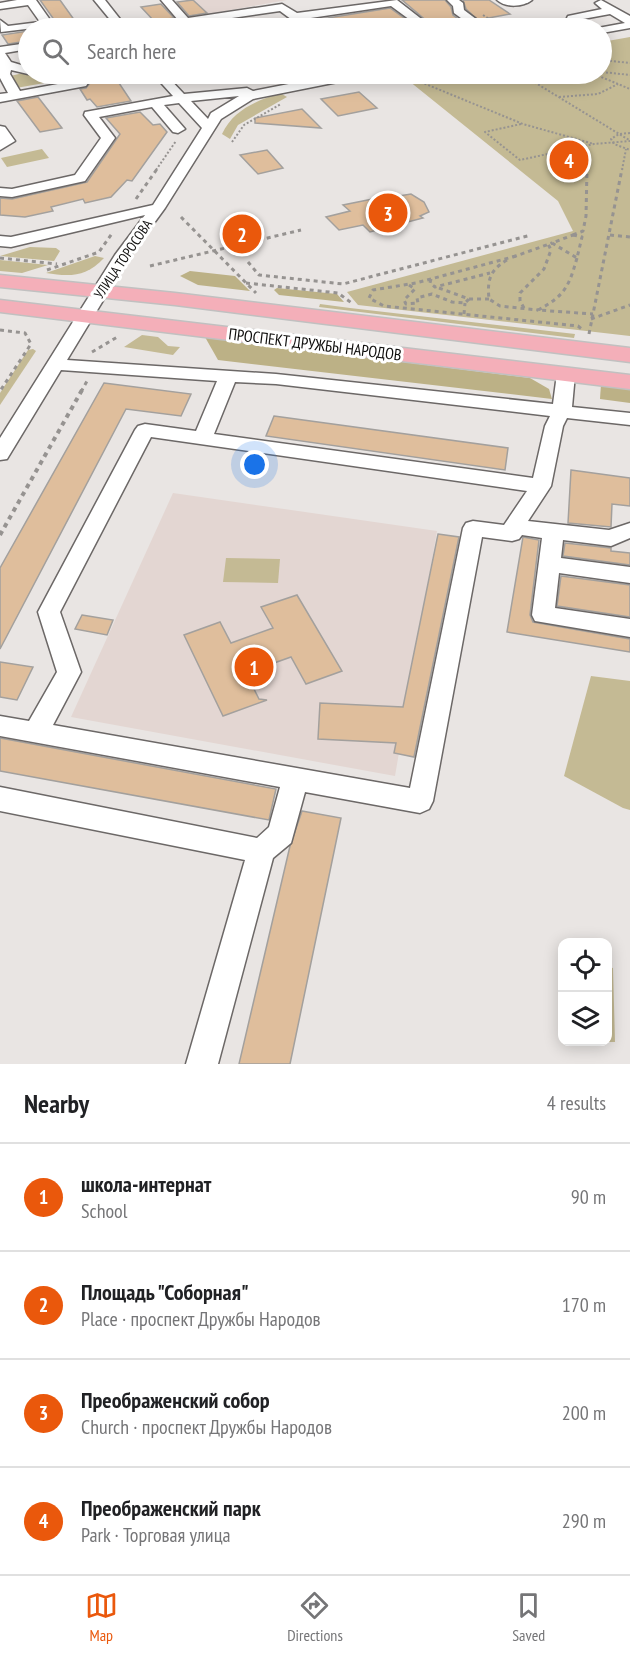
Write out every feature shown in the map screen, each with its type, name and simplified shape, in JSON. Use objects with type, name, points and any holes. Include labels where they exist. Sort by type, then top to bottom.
[{"type":"main road","name":"ПРОСПЕКТ ДРУЖБЫ НАРОДОВ","points":[[0,281],[630,355]]},
{"type":"main road","name":"ПРОСПЕКТ ДРУЖБЫ НАРОДОВ","points":[[0,306],[630,382]]},
{"type":"street","points":[[99,0],[114,18]]},
{"type":"street","points":[[165,0],[182,18]]},
{"type":"street","points":[[452,0],[459,5],[458,11],[468,18]]},
{"type":"street","points":[[502,0],[507,3],[527,0]]},
{"type":"street","points":[[595,0],[630,21]]},
{"type":"street","points":[[0,6],[30,1],[43,18]]},
{"type":"street","points":[[214,18],[282,7],[294,17],[391,1],[414,18]]},
{"type":"street","points":[[572,18],[612,10]]},
{"type":"street","points":[[0,23],[4,30],[18,28]]},
{"type":"street","points":[[612,28],[630,25]]},
{"type":"street","points":[[2,56],[18,50]]},
{"type":"street","points":[[2,56],[18,65]]},
{"type":"street","points":[[2,56],[4,74],[16,94]]},
{"type":"street","points":[[0,98],[76,84]]},
{"type":"street","points":[[171,84],[196,113],[212,122]]},
{"type":"street","points":[[0,192],[12,193],[80,178],[108,138],[90,115],[183,98],[298,84]]},
{"type":"street","points":[[212,122],[249,96],[274,88]]},
{"type":"street","points":[[183,98],[212,122]]},
{"type":"street","points":[[155,103],[178,133]]},
{"type":"street","name":"УЛИЦА ТОРОСОВА","points":[[0,454],[100,291],[158,208],[212,122]]},
{"type":"street","points":[[0,130],[8,141],[0,146]]},
{"type":"street","points":[[0,241],[11,242],[158,208]]},
{"type":"street","points":[[56,364],[276,379],[630,419]]},
{"type":"street","points":[[0,726],[420,801],[473,528],[512,534],[513,527],[541,486],[554,426],[562,410],[567,374]]},
{"type":"street","points":[[202,439],[228,376]]},
{"type":"street","points":[[36,732],[69,672],[49,612],[145,430],[541,486]]},
{"type":"street","points":[[513,527],[611,538],[630,530]]},
{"type":"street","points":[[552,532],[543,615],[630,628]]},
{"type":"street","points":[[549,564],[630,575]]},
{"type":"street","points":[[202,1064],[261,852],[281,834],[295,779]]},
{"type":"street","points":[[0,799],[261,852]]},
{"type":"path","points":[[477,11],[488,18]]},
{"type":"path","points":[[612,61],[630,63]]},
{"type":"path","points":[[612,73],[630,75]]},
{"type":"path","points":[[612,82],[630,89]]},
{"type":"path","points":[[427,84],[523,124],[594,144],[630,141]]},
{"type":"path","points":[[538,84],[630,141]]},
{"type":"path","points":[[559,97],[590,97],[609,91],[618,84]]},
{"type":"path","points":[[523,124],[484,132],[520,160],[594,144]]},
{"type":"path","points":[[40,272],[99,252],[178,133]]},
{"type":"path","points":[[614,144],[612,137],[630,133]]},
{"type":"path","points":[[589,334],[628,149],[614,144]]},
{"type":"path","points":[[489,299],[486,282],[493,267],[583,231],[586,216],[588,146]]},
{"type":"path","points":[[181,217],[258,296]]},
{"type":"path","points":[[150,266],[301,230]]},
{"type":"path","points":[[248,262],[259,275],[343,284],[531,235]]},
{"type":"path","points":[[538,310],[551,303],[567,288],[582,237],[573,235]]},
{"type":"path","points":[[610,235],[630,237]]},
{"type":"path","points":[[550,243],[577,258]]},
{"type":"path","points":[[525,308],[520,301],[520,293],[544,269],[551,250],[550,243]]},
{"type":"path","points":[[516,256],[431,279],[373,290],[369,298],[384,306],[578,326],[584,331]]},
{"type":"path","points":[[0,258],[61,265]]},
{"type":"path","points":[[435,287],[491,272]]},
{"type":"path","points":[[431,279],[430,284],[435,287],[469,299],[489,299],[500,306],[593,314]]},
{"type":"path","points":[[246,283],[338,293],[356,307]]},
{"type":"path","points":[[409,284],[415,289],[404,300],[406,304],[418,303],[417,298],[432,294],[452,302],[465,303]]},
{"type":"path","points":[[464,314],[465,303],[469,299]]},
{"type":"path","points":[[591,320],[630,305]]},
{"type":"path","points":[[0,330],[25,333],[31,344],[0,391]]},
{"type":"path","points":[[0,535],[94,368],[91,353],[125,332]]},
{"type":"shaded area","points":[[194,0],[287,0],[208,14]]},
{"type":"shaded area","points":[[630,37],[630,336],[358,305],[347,292],[573,231],[558,201],[413,84],[612,84],[612,40]]},
{"type":"shaded area","points":[[18,74],[18,84],[39,84],[16,88],[10,76]]},
{"type":"shaded area","points":[[280,93],[287,97],[238,125],[230,139],[222,134],[232,119],[246,107]]},
{"type":"shaded area","points":[[42,149],[49,158],[7,167],[1,158]]},
{"type":"shaded area","points":[[30,247],[56,248],[60,251],[54,261],[0,256]]},
{"type":"shaded area","points":[[95,256],[104,258],[84,272],[70,275],[46,273]]},
{"type":"shaded area","points":[[0,260],[48,265],[22,273],[0,271]]},
{"type":"shaded area","points":[[190,271],[235,276],[250,291],[198,285],[180,276]]},
{"type":"shaded area","points":[[277,288],[337,294],[344,302],[279,295],[274,290]]},
{"type":"shaded area","points":[[320,304],[575,334],[574,338],[319,307]]},
{"type":"shaded area","points":[[142,335],[158,337],[168,346],[180,347],[173,355],[124,347]]},
{"type":"shaded area","points":[[205,337],[530,378],[549,389],[552,399],[218,360]]},
{"type":"shaded area","points":[[28,350],[36,351],[0,405],[0,393]]},
{"type":"shaded area","points":[[601,384],[630,387],[630,403],[600,399]]},
{"type":"shaded area","points":[[173,493],[437,531],[395,776],[71,717]]},
{"type":"shaded area","points":[[226,558],[280,559],[278,583],[223,582]]},
{"type":"shaded area","points":[[591,676],[630,681],[630,810],[564,776]]},
{"type":"shaded area","points":[[612,968],[613,968],[615,1042],[612,1042]]},
{"type":"building","points":[[40,0],[60,0],[73,18],[53,18]]},
{"type":"building","points":[[193,0],[207,13],[189,16],[177,2]]},
{"type":"building","points":[[402,0],[445,0],[457,18],[423,18]]},
{"type":"building","points":[[463,0],[489,0],[510,14],[476,18],[466,9]]},
{"type":"building","points":[[161,4],[174,18],[151,18],[141,7]]},
{"type":"building","points":[[390,8],[404,18],[328,18]]},
{"type":"building","points":[[18,33],[18,42],[8,44],[2,35]]},
{"type":"building","points":[[89,84],[120,84],[131,101],[97,107],[90,99],[87,100],[80,89],[86,88]]},
{"type":"building","points":[[359,92],[377,108],[338,116],[321,99]]},
{"type":"building","points":[[38,97],[62,128],[40,132],[17,101]]},
{"type":"building","points":[[302,109],[321,128],[255,123],[255,118]]},
{"type":"building","points":[[140,112],[153,125],[160,124],[167,132],[132,181],[127,180],[111,197],[85,203],[83,199],[51,207],[53,211],[25,217],[0,215],[0,198],[12,199],[87,182],[120,134],[106,118]]},
{"type":"building","points":[[267,150],[283,168],[258,174],[240,155]]},
{"type":"building","points":[[397,194],[399,196],[411,194],[424,202],[429,212],[420,216],[423,218],[370,232],[363,225],[339,230],[326,217],[350,211],[343,205]]},
{"type":"building","points":[[104,383],[191,394],[181,416],[126,409],[0,649],[0,568]]},
{"type":"building","points":[[274,416],[508,448],[505,470],[266,436]]},
{"type":"building","points":[[571,470],[630,478],[630,506],[612,504],[611,527],[568,523]]},
{"type":"building","points":[[438,534],[459,537],[414,757],[394,753],[396,743],[318,739],[320,703],[403,707]]},
{"type":"building","points":[[523,537],[539,540],[530,615],[533,622],[630,639],[630,652],[507,632]]},
{"type":"building","points":[[565,543],[611,548],[611,551],[630,553],[630,565],[563,556]]},
{"type":"building","points":[[561,576],[630,585],[630,617],[557,606]]},
{"type":"building","points":[[297,595],[342,671],[306,684],[291,657],[246,673],[259,699],[267,700],[223,716],[184,635],[220,622],[231,643],[273,628],[261,607]]},
{"type":"building","points":[[82,615],[113,620],[107,635],[75,629]]},
{"type":"building","points":[[0,662],[33,667],[17,700],[0,697]]},
{"type":"building","points":[[0,738],[276,789],[269,820],[0,771]]},
{"type":"building","points":[[302,811],[341,818],[290,1064],[239,1064],[290,846]]},
{"type":"place","name":"Преображенский парк","points":[[569,160]]},
{"type":"place","name":"Преображенский собор","points":[[388,213]]},
{"type":"place","name":"Площадь \"Соборная\"","points":[[242,234]]},
{"type":"place","name":"школа-интернат","points":[[254,667]]}]
